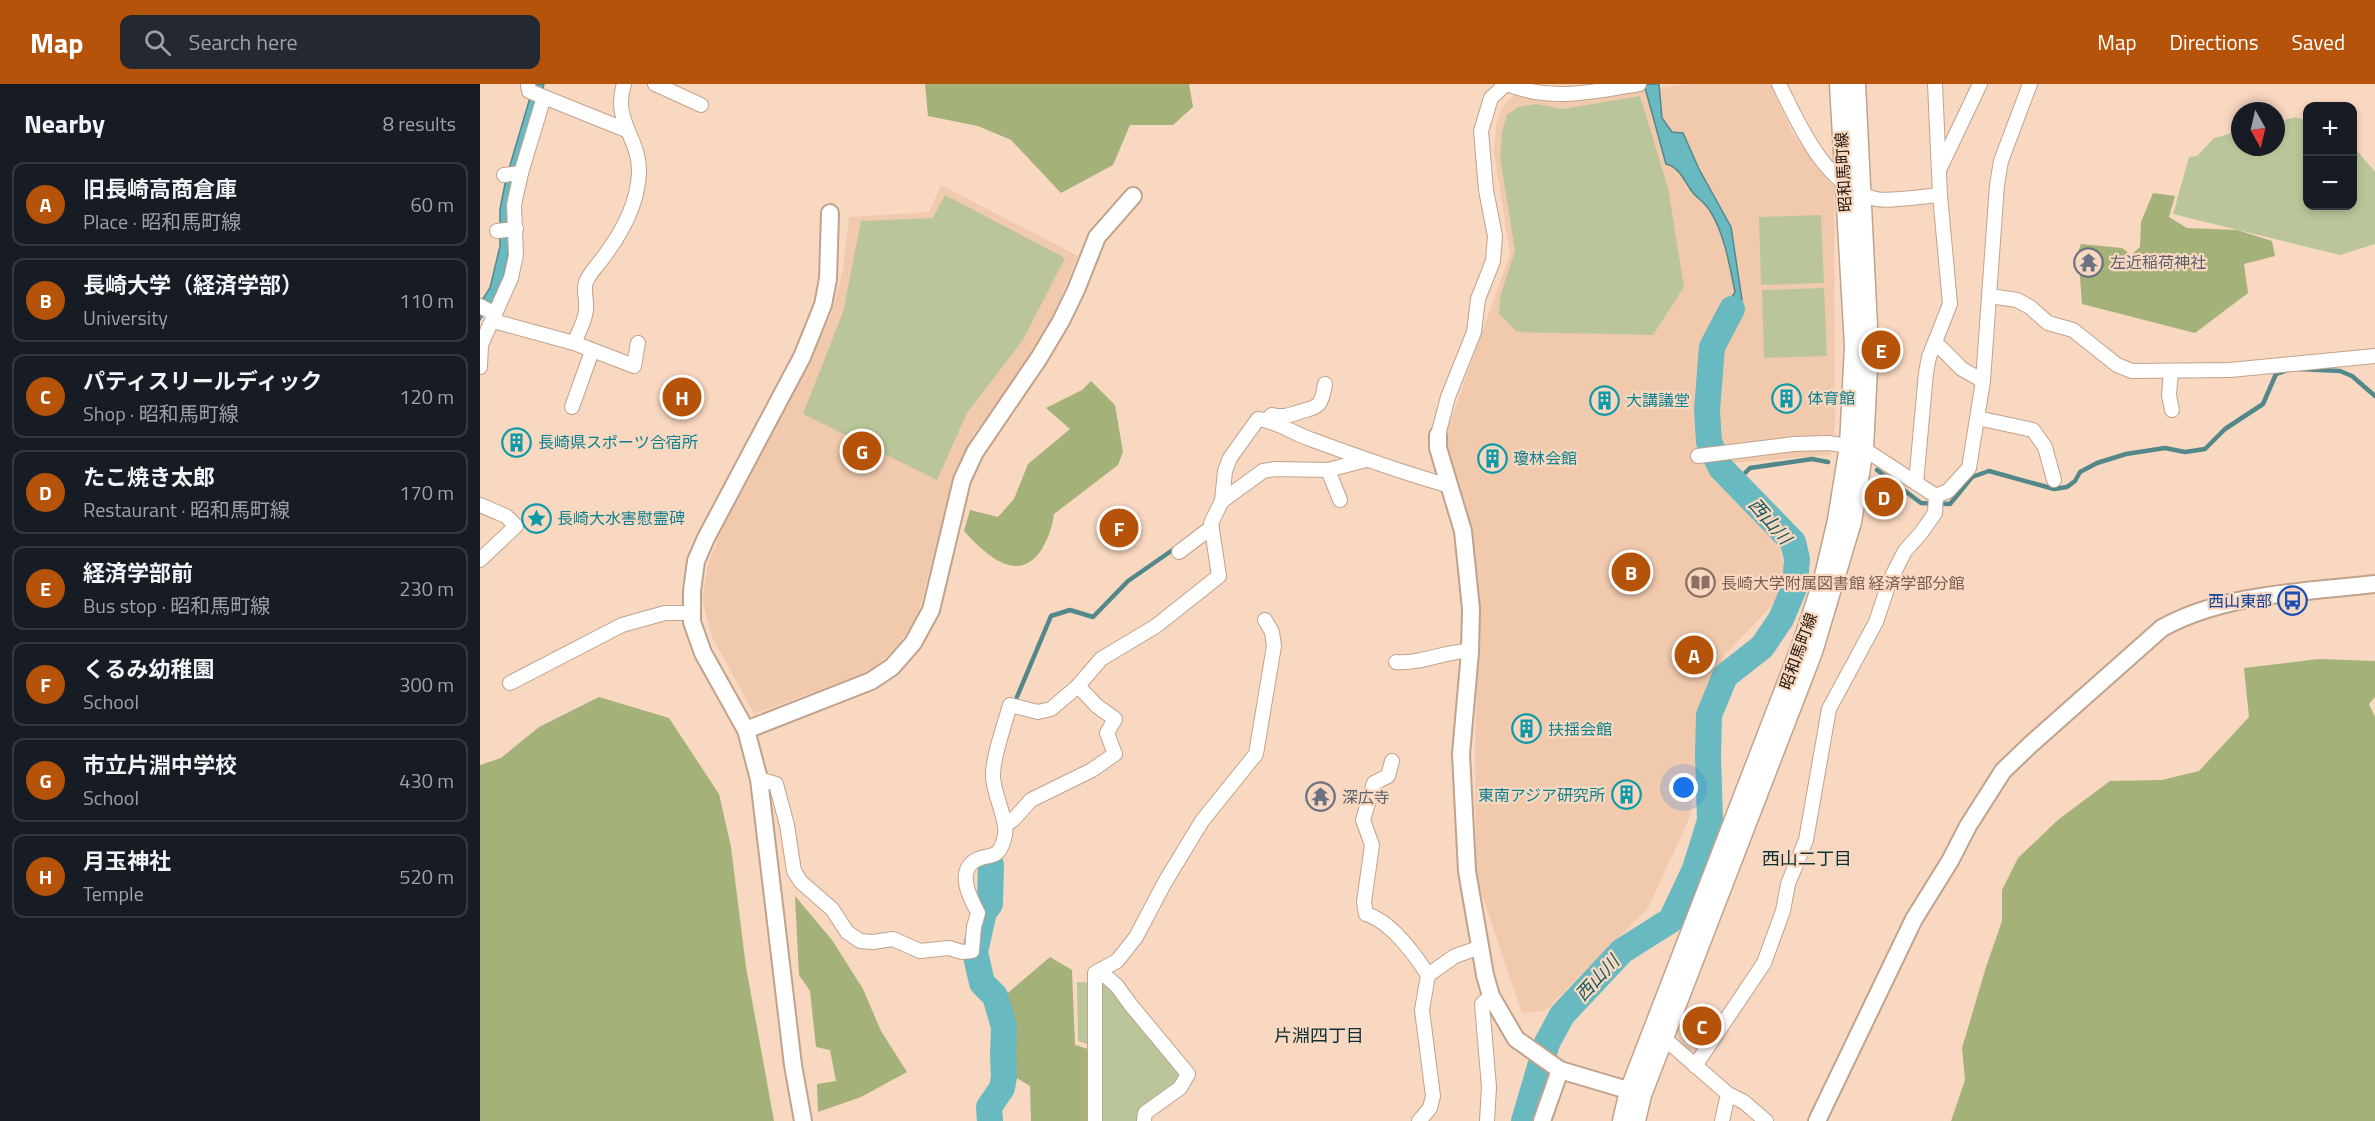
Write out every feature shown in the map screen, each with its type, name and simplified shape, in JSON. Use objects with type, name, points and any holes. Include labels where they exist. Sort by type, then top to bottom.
[{"type":"main road","name":"昭和馬町線","points":[[1839,84],[1854,346],[1857,447]]},
{"type":"main road","name":"昭和馬町線","points":[[1622,1121],[1636,1093],[1813,652],[1852,522],[1857,447],[1869,347],[1856,84]]},
{"type":"main road","name":"昭和馬町線","points":[[1636,1093],[1636,1121]]},
{"type":"street","points":[[574,343],[585,315],[586,283],[622,231],[629,216],[639,172],[633,140],[626,130],[620,97],[624,84]]},
{"type":"street","points":[[655,84],[701,105]]},
{"type":"street","points":[[1636,84],[1557,96],[1532,93],[1503,85],[1491,98],[1480,131],[1486,190],[1495,236],[1493,261],[1478,299],[1474,332],[1448,397],[1438,435],[1438,448],[1463,531],[1471,609],[1470,651],[1461,754],[1467,871],[1491,996],[1516,1039],[1560,1070],[1636,1093]]},
{"type":"street","points":[[1779,84],[1808,145],[1844,183],[1861,194],[1878,199],[1940,195]]},
{"type":"street","points":[[1916,483],[1929,357],[1950,304],[1940,195],[1935,84]]},
{"type":"street","points":[[1940,170],[1980,84]]},
{"type":"street","points":[[1936,499],[1948,491],[1969,468],[1983,381],[1996,194],[2001,161],[2030,84]]},
{"type":"street","points":[[528,87],[544,97],[626,130]]},
{"type":"street","points":[[480,368],[481,345],[489,313],[511,278],[516,255],[514,205],[521,173],[544,97]]},
{"type":"street","points":[[504,175],[521,173]]},
{"type":"street","points":[[746,730],[871,681],[892,667],[913,643],[931,610],[963,480],[975,452],[1039,358],[1061,321],[1097,237],[1133,196]]},
{"type":"street","points":[[803,1121],[793,1065],[759,779],[746,730],[697,640],[691,613],[696,561],[802,357],[823,305],[828,279],[830,213]]},
{"type":"street","points":[[497,231],[516,229]]},
{"type":"street","points":[[1990,296],[2017,300],[2030,307],[2048,323],[2073,330],[2117,365],[2132,371],[2230,370],[2375,356]]},
{"type":"street","points":[[489,313],[634,366],[638,343]]},
{"type":"street","points":[[1935,343],[1962,369],[1983,381]]},
{"type":"street","points":[[572,407],[592,351]]},
{"type":"street","points":[[2171,372],[2169,395],[2172,410]]},
{"type":"street","points":[[1267,420],[1272,416],[1285,417],[1314,410],[1323,398],[1325,384]]},
{"type":"street","points":[[1977,418],[2033,430],[2045,447],[2054,480]]},
{"type":"street","points":[[759,779],[776,784],[787,825],[794,871],[801,882],[832,909],[847,932],[860,941],[893,939],[920,951],[949,948],[962,952],[972,951],[978,913],[965,886],[969,867],[974,861],[992,857],[1002,845],[1006,824],[999,808],[993,774],[1010,705],[1038,712],[1051,709],[1077,686],[1101,659],[1156,626],[1220,576],[1211,523],[1222,501],[1225,471],[1230,458],[1258,419],[1267,420],[1292,433],[1366,460],[1450,486]]},
{"type":"street","points":[[1698,456],[1816,443],[1857,447],[1916,483],[1936,499]]},
{"type":"street","points":[[1222,501],[1263,471],[1275,469],[1328,470],[1366,460]]},
{"type":"street","points":[[1328,470],[1341,500]]},
{"type":"street","points":[[1695,1066],[1764,963],[1783,911],[1788,884],[1806,840],[1829,709],[1876,622],[1890,580],[1905,551],[1922,533],[1935,513],[1936,499]]},
{"type":"street","points":[[480,505],[506,516],[516,526],[480,560]]},
{"type":"street","points":[[1179,552],[1212,527]]},
{"type":"street","points":[[1817,1121],[1914,919],[2003,771],[2030,745],[2162,628],[2184,616],[2262,597],[2375,584]]},
{"type":"street","points":[[510,683],[622,625],[665,613],[691,613]]},
{"type":"street","points":[[1095,1121],[1095,973],[1117,961],[1136,937],[1165,882],[1196,831],[1256,754],[1260,743],[1261,719],[1274,646],[1272,632],[1265,620]]},
{"type":"street","points":[[1395,662],[1412,663],[1457,651],[1470,651]]},
{"type":"street","points":[[1006,824],[1013,820],[1031,800],[1092,770],[1115,754],[1107,733],[1115,719],[1097,706],[1077,686]]},
{"type":"street","points":[[1392,761],[1388,776],[1374,783],[1363,820],[1372,845],[1364,902],[1366,914],[1379,918],[1404,942],[1428,975]]},
{"type":"street","points":[[1419,1121],[1430,1108],[1433,1096],[1422,1010],[1428,975],[1455,956],[1481,946]]},
{"type":"street","points":[[1100,970],[1117,986],[1188,1074],[1179,1088],[1145,1113],[1144,1121]]},
{"type":"street","points":[[1487,1121],[1489,1087],[1482,1004],[1491,996]]},
{"type":"street","points":[[1658,1036],[1728,1094],[1744,1102],[1766,1121]]},
{"type":"street","points":[[1542,1121],[1560,1070]]},
{"type":"street","points":[[1722,1121],[1728,1094]]},
{"type":"shaded area","points":[[1686,84],[1770,84],[1793,134],[1834,187],[1835,426],[1831,455],[1709,465],[1780,546],[1786,580],[1781,596],[1725,655],[1704,701],[1690,817],[1648,908],[1545,1011],[1522,1013],[1476,877],[1475,747],[1480,605],[1466,504],[1452,468],[1448,449],[1448,428],[1510,254],[1494,152],[1496,124],[1501,109],[1514,95],[1558,103]]},
{"type":"shaded area","points":[[941,185],[1078,256],[1044,337],[974,434],[956,469],[917,618],[894,650],[871,671],[754,714],[712,637],[702,599],[708,564],[728,515],[832,313],[843,269],[849,217],[929,212]]},
{"type":"green space","points":[[925,84],[1189,84],[1193,107],[1173,125],[1130,125],[1113,165],[1061,193],[1011,140],[978,126],[928,116]]},
{"type":"green space","points":[[1640,96],[1668,188],[1684,287],[1653,335],[1517,332],[1499,314],[1500,297],[1515,251],[1500,157],[1502,132],[1507,115],[1518,107],[1536,104],[1563,109]]},
{"type":"green space","points":[[2296,117],[2303,120],[2303,210],[2357,210],[2357,151],[2375,172],[2375,244],[2340,255],[2173,214],[2189,157],[2197,156],[2214,138],[2231,133],[2231,156],[2285,156],[2285,120]]},
{"type":"green space","points":[[2153,193],[2175,196],[2169,217],[2187,228],[2237,230],[2272,241],[2275,256],[2244,264],[2248,293],[2195,333],[2082,304],[2078,252],[2081,244],[2122,248],[2131,255],[2140,247],[2141,222]]},
{"type":"green space","points":[[945,195],[1065,258],[1023,340],[967,413],[937,480],[803,414],[843,312],[861,221],[933,218]]},
{"type":"green space","points":[[1821,215],[1824,283],[1761,285],[1759,217]]},
{"type":"green space","points":[[1824,288],[1827,356],[1764,358],[1762,290]]},
{"type":"green space","points":[[1091,381],[1115,405],[1123,452],[1118,465],[1054,514],[1047,540],[1033,560],[1023,565],[1012,566],[992,557],[964,531],[970,510],[998,517],[1014,499],[1028,464],[1070,429],[1046,408],[1082,390]]},
{"type":"green space","points":[[2318,659],[2375,661],[2375,697],[2369,704],[2375,717],[2375,1121],[1951,1121],[1965,1080],[1962,1048],[2002,921],[2002,890],[2018,858],[2059,819],[2110,781],[2162,780],[2199,771],[2249,717],[2244,668]]},
{"type":"green space","points":[[599,697],[669,718],[719,794],[731,847],[746,967],[774,1121],[480,1121],[480,765],[501,758],[539,727]]},
{"type":"green space","points":[[795,896],[832,940],[863,989],[881,1031],[907,1072],[861,1097],[818,1112],[817,1084],[836,1081],[830,1050],[816,1047],[810,991],[799,975]]},
{"type":"green space","points":[[1050,957],[1072,970],[1075,1045],[1088,1049],[1087,1121],[1031,1121],[1030,1086],[1007,1072],[1010,1018],[1002,998]]},
{"type":"green space","points":[[1077,982],[1104,983],[1118,996],[1126,1011],[1182,1073],[1178,1084],[1139,1121],[1100,1121],[1102,1049],[1078,1041]]},
{"type":"water","points":[[534,84],[544,84],[504,276],[499,292],[480,320],[480,303],[490,288],[500,246],[500,209],[506,179]]},
{"type":"water","points":[[1644,84],[1659,84],[1662,118],[1672,132],[1683,133],[1699,169],[1731,227],[1742,300],[1723,340],[1710,337],[1716,321],[1735,292],[1723,239],[1708,208],[1693,193],[1678,171],[1666,164]]},
{"type":"waterway","name":"西山川","points":[[1524,1121],[1547,1043],[1562,1015],[1622,951],[1671,920],[1695,869],[1710,821],[1709,715],[1725,676],[1762,647],[1781,619],[1795,586],[1797,559],[1793,542],[1721,468],[1709,442],[1707,410],[1712,347],[1732,309]]},
{"type":"waterway","points":[[2299,369],[2340,371],[2352,376],[2375,396]]},
{"type":"waterway","points":[[1877,470],[1921,503],[1950,504],[1972,477],[1989,471],[2054,489],[2067,487],[2075,481],[2080,472],[2097,463],[2126,454],[2165,448],[2185,452],[2205,449],[2225,429],[2263,404],[2276,374],[2288,370]]},
{"type":"waterway","points":[[1735,483],[1750,468],[1812,459],[1828,462]]},
{"type":"waterway","points":[[1017,697],[1051,616],[1070,610],[1093,617],[1128,581],[1174,549]]},
{"type":"waterway","points":[[990,1121],[989,1107],[1002,1088],[1004,1077],[1004,1027],[995,996],[982,983],[975,952],[984,912],[990,904],[991,865]]},
{"type":"place","name":"左近稲荷神社","points":[[2089,262]]},
{"type":"place","name":"経済学部前","points":[[1881,350]]},
{"type":"place","name":"月玉神社","points":[[682,397]]},
{"type":"place","name":"体育館","points":[[1786,398]]},
{"type":"place","name":"大講議堂","points":[[1605,400]]},
{"type":"place","name":"長崎県スポーツ合宿所","points":[[517,442]]},
{"type":"place","name":"市立片淵中学校","points":[[862,451]]},
{"type":"place","name":"瓊林会館","points":[[1492,458]]},
{"type":"place","name":"たこ焼き太郎","points":[[1884,497]]},
{"type":"place","name":"長崎大水害慰霊碑","points":[[536,518]]},
{"type":"place","name":"くるみ幼稚園","points":[[1119,528]]},
{"type":"place","name":"長崎大学（経済学部）","points":[[1631,572]]},
{"type":"place","name":"長崎大学附属図書館 経済学部分館","points":[[1700,583]]},
{"type":"place","name":"西山東部","points":[[2293,601]]},
{"type":"place","name":"旧長崎高商倉庫","points":[[1694,655]]},
{"type":"place","name":"扶揺会館","points":[[1527,729]]},
{"type":"place","name":"東南アジア研究所","points":[[1626,795]]},
{"type":"place","name":"深広寺","points":[[1321,797]]},
{"type":"place","name":"パティスリールディック","points":[[1702,1026]]},
{"type":"district","name":"西山二丁目","points":[[1807,858]]},
{"type":"district","name":"片淵四丁目","points":[[1319,1035]]}]
